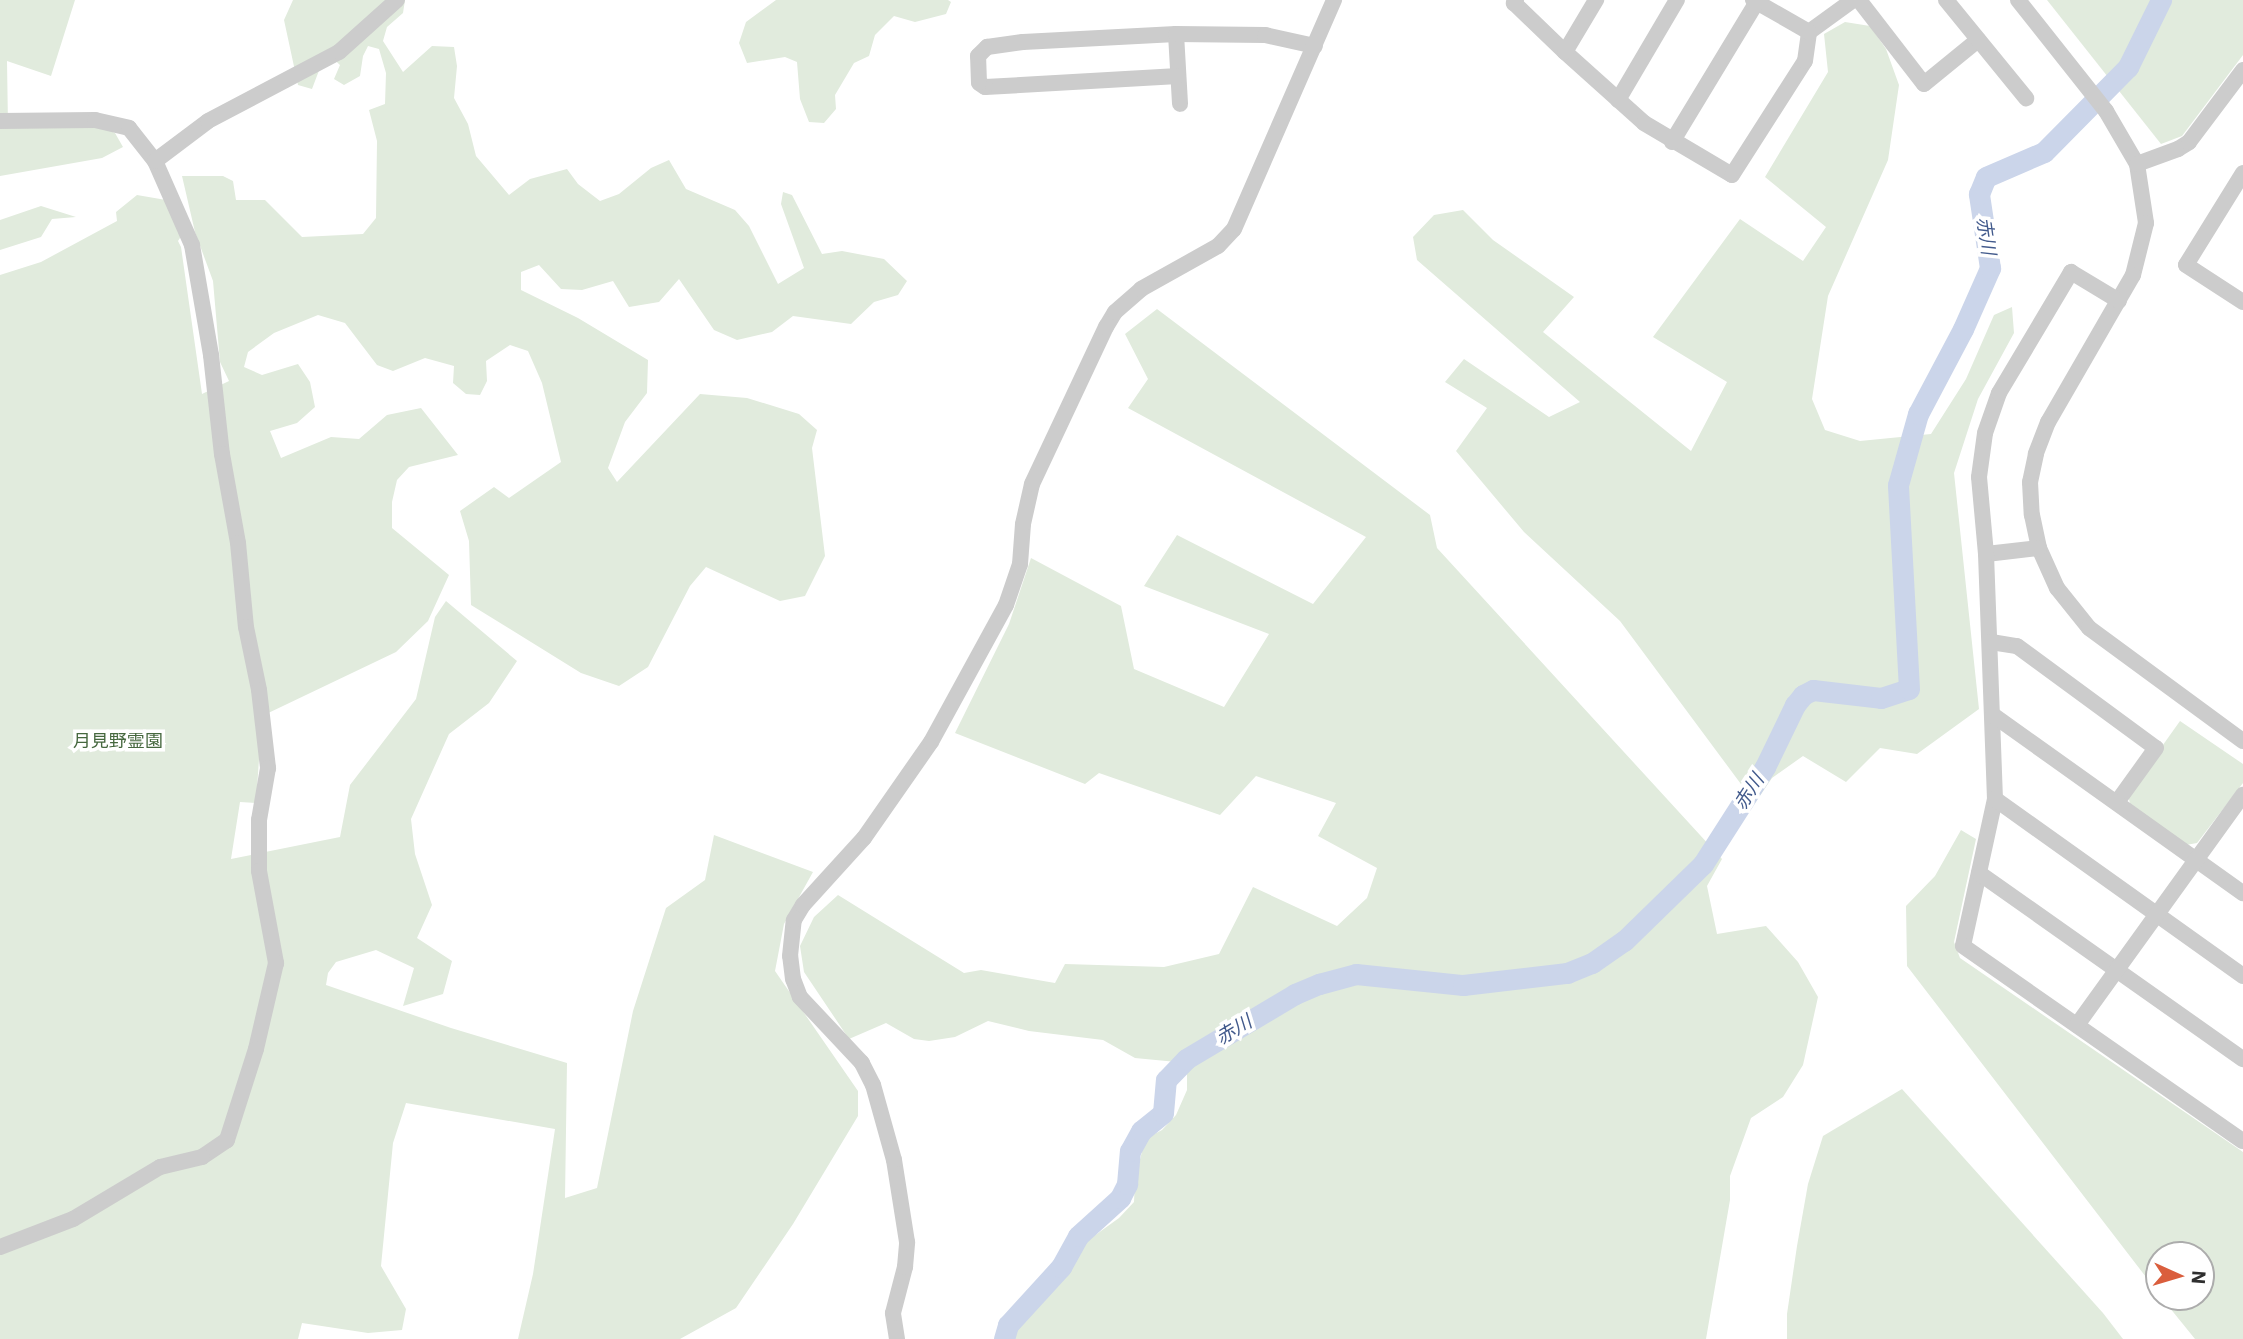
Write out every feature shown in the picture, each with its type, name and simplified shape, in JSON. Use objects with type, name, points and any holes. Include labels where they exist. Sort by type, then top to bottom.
[{"type":"street","points":[[155,161],[208,121],[339,52],[397,0]]},
{"type":"street","points":[[897,1339],[893,1313],[905,1267],[906,1242],[894,1160],[873,1085],[862,1063],[800,997],[793,979],[790,956],[794,920],[803,905],[864,838],[924,752],[1006,605],[1020,564],[1023,524],[1032,484],[1106,327],[1115,312],[1141,289],[1218,246],[1234,229],[1334,0]]},
{"type":"street","points":[[1516,0],[1514,3],[1618,100],[1672,142],[1732,175],[1805,61],[1809,32],[1853,0]]},
{"type":"street","points":[[1564,52],[1596,0]]},
{"type":"street","points":[[1618,100],[1677,0]]},
{"type":"street","points":[[1859,0],[1924,84],[1979,40]]},
{"type":"street","points":[[1946,0],[2025,98]]},
{"type":"street","points":[[2018,0],[2106,111],[2137,164],[2146,223],[2137,264],[2119,301],[2048,422],[2036,454],[2030,482],[2039,548],[2057,588],[2089,628],[2243,741]]},
{"type":"street","points":[[1672,142],[1756,1],[1809,32]]},
{"type":"street","points":[[1178,76],[985,87],[979,83],[978,56],[987,47],[1176,34],[1265,35],[1315,46]]},
{"type":"street","points":[[1176,34],[1180,104]]},
{"type":"street","points":[[2137,164],[2178,149],[2189,142],[2243,70]]},
{"type":"street","points":[[0,121],[56,119],[118,124],[129,128],[155,161],[192,245],[201,289],[268,768],[259,820],[259,871],[276,963],[241,1105],[227,1140],[202,1157],[160,1167],[73,1219],[0,1247]]},
{"type":"street","points":[[2243,173],[2186,265],[2243,301]]},
{"type":"street","points":[[2119,301],[2071,272],[1999,393],[1985,433],[1979,477],[1991,642],[1995,799],[1963,946],[2243,1141]]},
{"type":"street","points":[[1986,554],[2039,548]]},
{"type":"street","points":[[1991,642],[2017,646],[2156,748],[2117,802]]},
{"type":"street","points":[[1993,715],[2243,893]]},
{"type":"street","points":[[2077,1025],[2243,795]]},
{"type":"street","points":[[1995,799],[2243,976]]},
{"type":"street","points":[[1979,873],[2118,968],[2243,1059]]},
{"type":"green space","points":[[0,0],[75,0],[51,76],[7,61],[8,126],[98,125],[115,133],[123,147],[102,158],[0,176]]},
{"type":"green space","name":"月見野霊園","points":[[293,0],[405,0],[403,13],[387,27],[383,41],[403,72],[432,46],[454,47],[457,66],[454,98],[468,124],[476,156],[509,195],[530,179],[567,169],[578,184],[600,201],[619,194],[651,168],[669,160],[686,189],[735,210],[749,226],[778,284],[804,268],[781,204],[783,192],[792,195],[822,254],[842,251],[884,259],[907,281],[898,295],[874,302],[851,324],[793,316],[772,332],[737,340],[714,330],[679,279],[659,302],[629,307],[613,281],[582,290],[561,289],[539,265],[521,272],[521,290],[578,318],[648,360],[647,393],[625,422],[608,468],[617,482],[700,394],[747,398],[799,414],[817,430],[812,448],[825,556],[805,596],[780,601],[706,567],[690,586],[648,667],[619,686],[581,673],[471,605],[469,541],[460,511],[494,487],[509,498],[561,462],[542,383],[528,351],[510,345],[486,361],[487,381],[480,395],[466,394],[453,383],[454,366],[425,358],[393,371],[377,365],[345,323],[318,315],[274,333],[248,352],[244,367],[262,375],[298,364],[310,382],[315,407],[297,423],[270,431],[281,458],[331,437],[359,439],[387,415],[421,408],[458,455],[409,467],[397,480],[392,502],[392,528],[449,575],[428,621],[396,652],[262,716],[256,803],[240,802],[231,859],[340,837],[350,785],[416,699],[435,617],[446,601],[517,661],[489,703],[449,734],[411,819],[415,854],[432,905],[417,938],[452,961],[443,994],[403,1006],[414,968],[376,950],[336,962],[328,973],[326,985],[451,1028],[567,1063],[565,1198],[597,1188],[633,1011],[666,908],[705,880],[714,835],[813,872],[784,924],[775,971],[858,1091],[858,1116],[793,1224],[736,1308],[680,1339],[518,1339],[533,1274],[555,1129],[406,1103],[393,1143],[381,1266],[406,1309],[402,1330],[368,1333],[302,1323],[298,1339],[0,1339],[0,275],[41,262],[117,221],[116,212],[137,195],[166,200],[182,235],[178,241],[202,394],[229,381],[220,362],[213,281],[195,232],[182,176],[223,176],[233,181],[236,200],[265,200],[302,237],[363,234],[376,218],[377,141],[369,110],[385,104],[386,73],[379,49],[368,46],[363,56],[360,76],[344,85],[334,79],[340,65],[326,52],[312,89],[298,85],[284,20]]},
{"type":"green space","points":[[776,0],[951,2],[946,14],[915,22],[894,16],[875,35],[869,56],[854,63],[835,95],[836,109],[824,123],[809,122],[800,99],[797,62],[785,57],[747,63],[739,43],[746,22]]},
{"type":"green space","points":[[2047,0],[2243,0],[2243,55],[2182,136],[2161,144]]},
{"type":"green space","points":[[1845,22],[1870,26],[1886,49],[1899,85],[1888,160],[1828,296],[1812,399],[1825,430],[1860,441],[1931,434],[1966,379],[1994,315],[2012,307],[2014,333],[1978,399],[1954,473],[1979,709],[1917,754],[1880,748],[1846,782],[1803,756],[1772,778],[1755,803],[1620,621],[1524,532],[1456,451],[1487,408],[1445,382],[1464,359],[1549,417],[1580,402],[1417,260],[1413,237],[1434,215],[1463,210],[1493,240],[1574,297],[1543,332],[1691,451],[1727,382],[1653,337],[1740,219],[1803,261],[1826,227],[1765,177],[1828,72],[1824,34]]},
{"type":"green space","points":[[41,206],[76,217],[52,219],[41,237],[0,250],[0,220]]},
{"type":"green space","points":[[1157,309],[1430,515],[1437,548],[1722,859],[1707,886],[1717,934],[1766,926],[1798,962],[1818,997],[1803,1065],[1783,1097],[1751,1118],[1730,1176],[1730,1200],[1706,1339],[1010,1339],[1012,1331],[1033,1312],[1076,1249],[1119,1218],[1134,1202],[1135,1180],[1145,1139],[1162,1130],[1176,1115],[1187,1090],[1187,1063],[1135,1058],[1103,1040],[1029,1031],[988,1021],[955,1037],[929,1041],[914,1039],[886,1023],[849,1039],[804,972],[800,946],[814,917],[838,895],[964,973],[981,970],[1055,983],[1065,964],[1164,967],[1219,954],[1253,887],[1337,926],[1367,898],[1377,868],[1318,836],[1336,803],[1256,776],[1220,815],[1099,773],[1085,784],[955,733],[1009,624],[1031,558],[1121,606],[1134,669],[1224,707],[1269,634],[1144,586],[1177,535],[1313,604],[1366,537],[1128,408],[1148,379],[1125,334]]},
{"type":"green space","points":[[2180,721],[2243,764],[2243,783],[2197,843],[2186,845],[2130,804],[2128,794]]},
{"type":"green space","points":[[1961,830],[1976,839],[1954,942],[1960,958],[2243,1152],[2243,1339],[2195,1339],[2172,1311],[2215,1311],[2215,1241],[2145,1241],[2145,1276],[1907,966],[1906,906],[1935,876]]},
{"type":"green space","points":[[1902,1089],[2103,1313],[2123,1339],[1787,1339],[1787,1314],[1797,1246],[1808,1184],[1823,1136]]},
{"type":"waterway","name":"赤川","points":[[1004,1339],[1008,1325],[1061,1267],[1078,1236],[1120,1198],[1127,1184],[1130,1151],[1141,1131],[1163,1113],[1166,1080],[1186,1059],[1295,994],[1356,974],[1463,985],[1567,973],[1592,963],[1624,941],[1703,864],[1765,767],[1795,705],[1803,695],[1813,690],[1881,698],[1909,689],[1898,485],[1918,414],[1963,329],[1990,268],[1979,194],[1986,177],[2044,152],[2128,67],[2161,0]]}]
